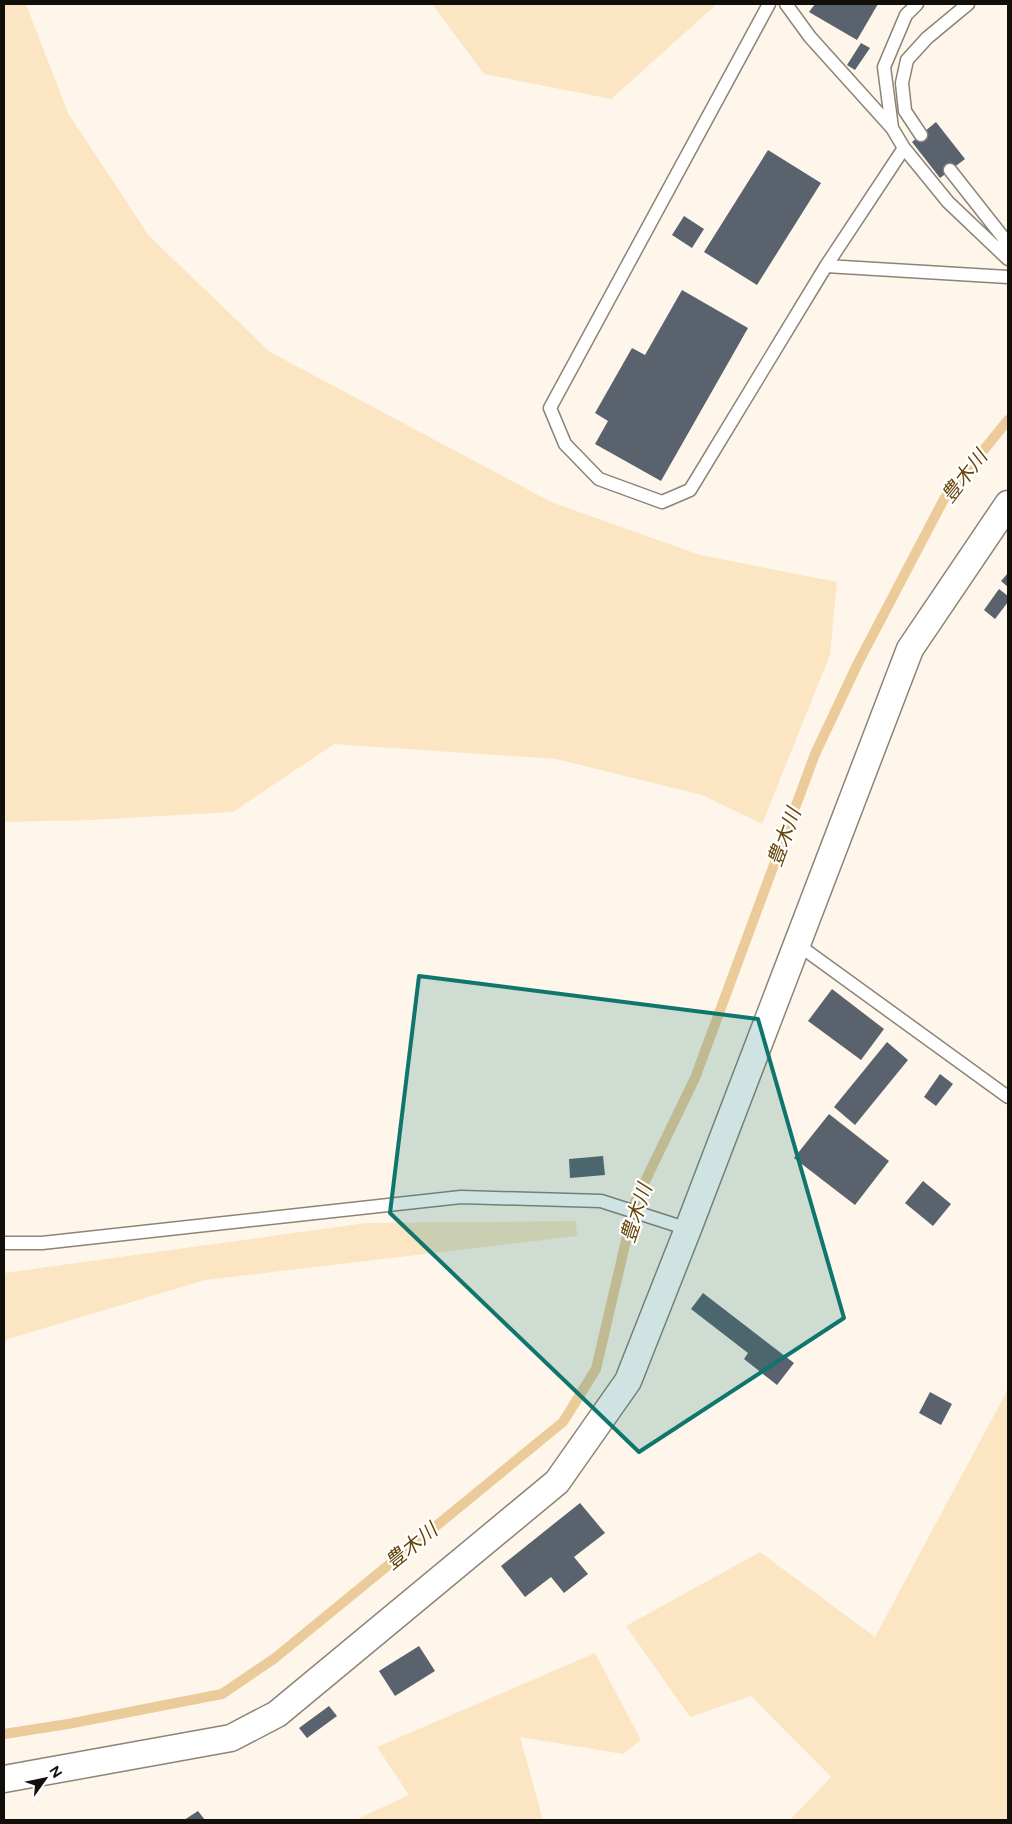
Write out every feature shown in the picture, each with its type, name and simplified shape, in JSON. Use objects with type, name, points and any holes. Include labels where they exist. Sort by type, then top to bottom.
[{"type":"street","points":[[4,1778],[231,1738],[277,1714],[558,1482],[628,1381],[910,649],[1008,504]]},
{"type":"lane","points":[[769,4],[550,408],[565,444],[599,479],[662,502],[690,490],[826,266],[904,148]]},
{"type":"lane","points":[[786,4],[810,36],[892,128],[904,148],[948,202],[1008,260]]},
{"type":"lane","points":[[892,128],[884,67],[906,15],[917,4]]},
{"type":"lane","points":[[921,135],[906,111],[902,83],[907,60],[927,38],[968,4]]},
{"type":"lane","points":[[950,170],[1008,246]]},
{"type":"lane","points":[[826,266],[1008,278]]},
{"type":"lane","points":[[797,944],[1008,1097]]},
{"type":"lane","points":[[4,1243],[42,1243],[460,1197],[601,1201],[688,1229]]},
{"type":"highlighted area","points":[[419,976],[758,1019],[844,1318],[639,1452],[390,1213]]},
{"type":"shaded area","points":[[4,4],[26,4],[68,113],[149,236],[270,352],[551,502],[700,555],[837,582],[830,655],[762,824],[702,795],[556,759],[334,744],[233,812],[90,820],[4,822]]},
{"type":"shaded area","points":[[432,4],[717,4],[611,99],[484,74]]},
{"type":"shaded area","points":[[576,1221],[577,1236],[205,1280],[8,1339],[4,1344],[4,1273],[366,1223]]},
{"type":"shaded area","points":[[1008,1389],[1008,1820],[790,1820],[831,1777],[751,1696],[690,1717],[626,1626],[760,1552],[875,1637]]},
{"type":"shaded area","points":[[595,1653],[641,1740],[623,1754],[520,1737],[543,1820],[355,1820],[409,1795],[377,1747]]},
{"type":"building","points":[[815,4],[878,4],[857,40],[809,12]]},
{"type":"building","points":[[861,43],[870,48],[855,70],[847,65]]},
{"type":"building","points":[[936,122],[965,159],[940,178],[912,142]]},
{"type":"building","points":[[768,150],[821,183],[757,285],[704,252]]},
{"type":"building","points":[[684,216],[704,229],[692,248],[672,235]]},
{"type":"building","points":[[682,290],[748,328],[661,481],[595,444],[608,421],[595,413],[632,348],[645,355]]},
{"type":"building","points":[[1008,573],[1008,587],[1001,581]]},
{"type":"building","points":[[999,589],[1008,596],[1008,602],[995,619],[984,610]]},
{"type":"building","points":[[832,989],[884,1029],[861,1060],[808,1021]]},
{"type":"building","points":[[887,1042],[908,1060],[855,1125],[834,1107]]},
{"type":"building","points":[[940,1074],[953,1084],[936,1106],[924,1097]]},
{"type":"building","points":[[829,1114],[889,1161],[855,1205],[794,1158]]},
{"type":"building","points":[[603,1156],[605,1175],[570,1178],[569,1159]]},
{"type":"building","points":[[923,1181],[951,1204],[933,1226],[905,1203]]},
{"type":"building","points":[[703,1293],[794,1363],[777,1385],[744,1359],[748,1353],[691,1309]]},
{"type":"building","points":[[930,1392],[952,1404],[941,1425],[919,1413]]},
{"type":"building","points":[[580,1503],[605,1533],[574,1557],[588,1574],[564,1593],[551,1577],[525,1597],[501,1566]]},
{"type":"building","points":[[419,1646],[435,1671],[395,1696],[379,1671]]},
{"type":"building","points":[[329,1706],[337,1716],[307,1738],[299,1728]]},
{"type":"building","points":[[198,1811],[205,1820],[184,1820]]},
{"type":"waterway","name":"豊木川","points":[[4,1734],[68,1724],[222,1694],[275,1658],[563,1422],[596,1369],[635,1202],[695,1078],[815,754],[858,663],[944,499],[1008,420]]}]
